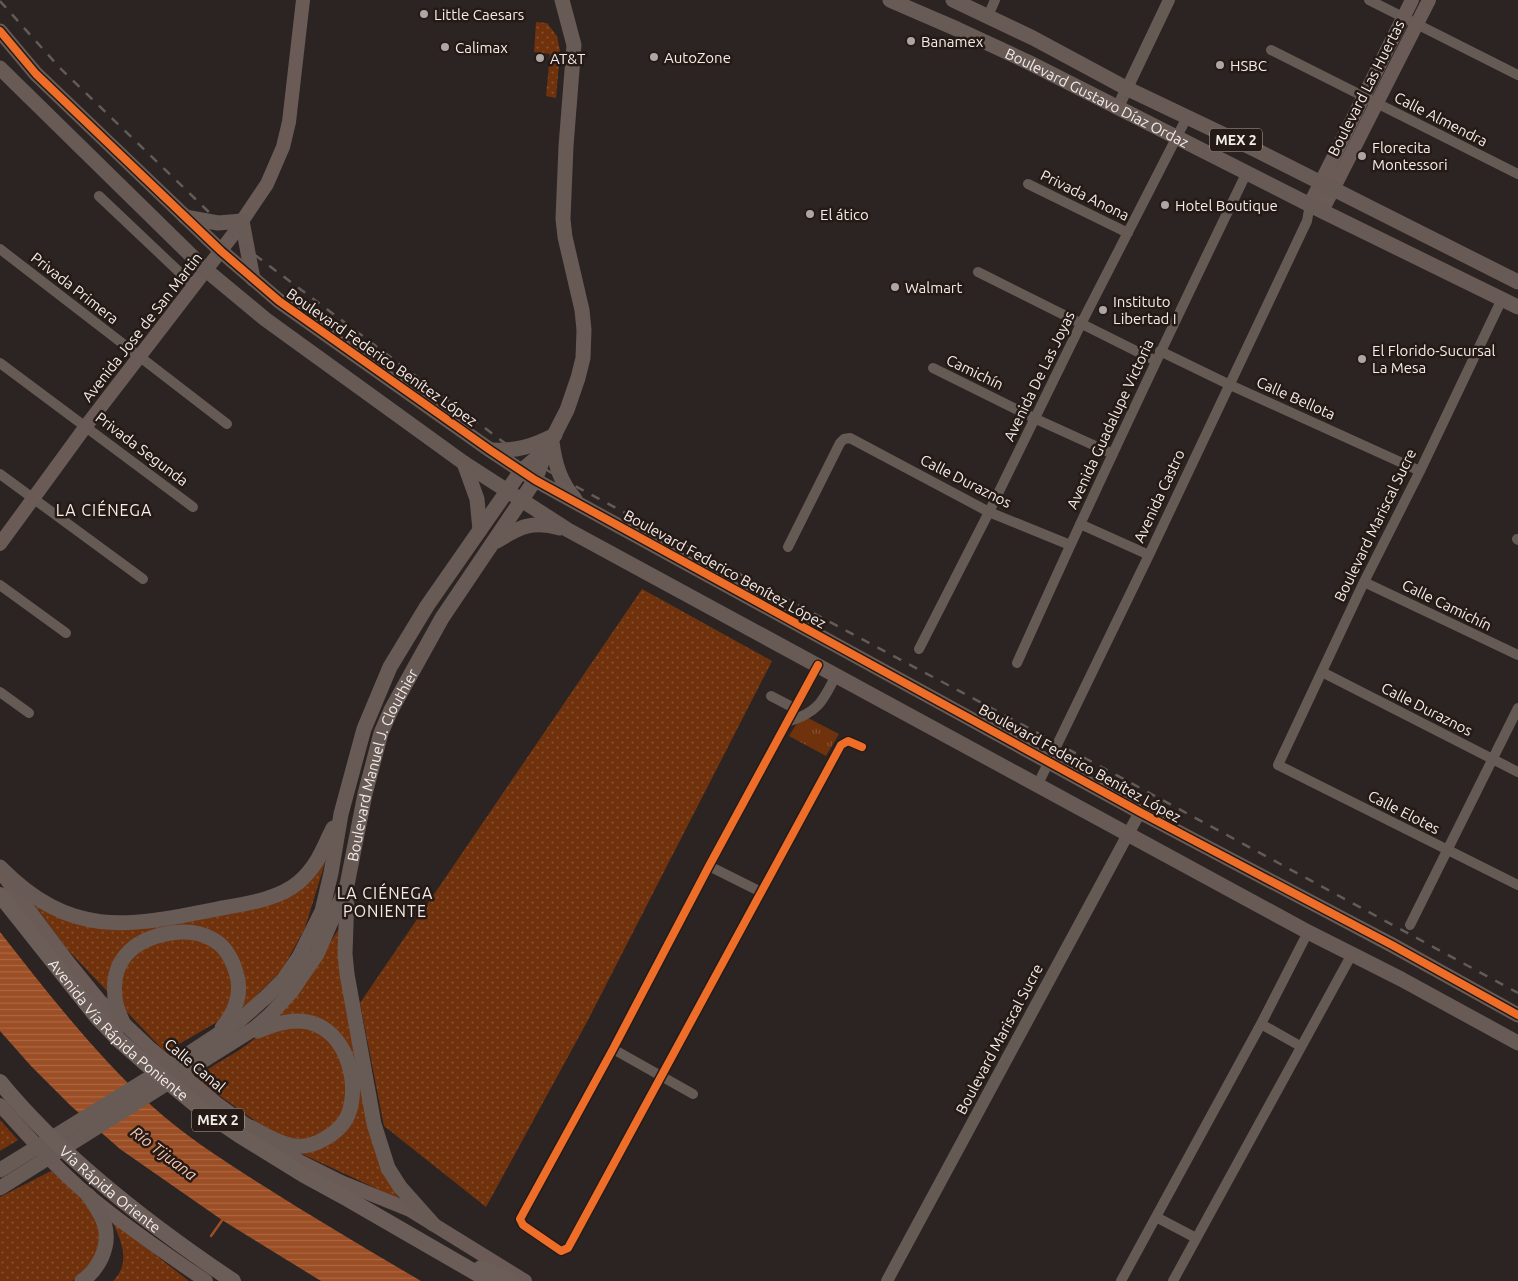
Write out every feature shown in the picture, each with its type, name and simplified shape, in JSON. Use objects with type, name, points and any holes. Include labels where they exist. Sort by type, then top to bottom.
[{"type":"highway","name":"Avenida Vía Rápida Poniente","points":[[0,895],[97,1017],[118,1040],[201,1109],[304,1175],[490,1281]]},
{"type":"highway","name":"Vía Rápida Oriente","points":[[0,1082],[39,1126],[81,1165],[160,1228],[234,1281]]},
{"type":"highway","points":[[418,1239],[511,1281]]},
{"type":"main road","name":"Avenida Jose de San Martin","points":[[0,544],[86,426],[221,250],[267,184],[283,147],[289,122],[303,0]]},
{"type":"main road","name":"Boulevard Manuel J. Clouthier","points":[[3,1168],[188,1063],[236,1040],[255,1028],[286,999],[304,976],[317,954],[347,885],[364,794],[381,732],[391,710],[442,618],[535,480],[567,410],[578,378],[583,358],[584,330],[582,310],[564,228],[566,146],[574,45],[562,0]]},
{"type":"main road","name":"Boulevard Gustavo Díaz Ordaz","points":[[890,0],[957,29],[1118,107],[1176,138],[1518,307]]},
{"type":"main road","name":"Boulevard Gustavo Díaz Ordaz","points":[[953,0],[1518,282]]},
{"type":"main road","name":"Boulevard Las Huertas","points":[[1326,186],[1364,96],[1412,0]]},
{"type":"main road","name":"Boulevard Las Huertas","points":[[1326,186],[1377,104],[1429,0]]},
{"type":"main road","name":"Boulevard Federico Benítez López","points":[[0,31],[36,74],[185,217],[278,301],[521,471],[581,506],[1140,812],[1392,945],[1518,1015]]},
{"type":"main road","points":[[0,68],[206,270],[265,319],[464,463],[521,501],[568,530],[1308,932],[1518,1043]]},
{"type":"main road","points":[[1316,208],[1326,186]]},
{"type":"main road","points":[[185,217],[218,223],[242,221],[253,279]]},
{"type":"main road","points":[[358,387],[374,368]]},
{"type":"main road","points":[[490,450],[514,450],[551,442],[555,465],[560,478],[569,493],[581,506]]},
{"type":"main road","name":"Boulevard Manuel J. Clouthier","points":[[0,1188],[188,1063],[213,1037],[240,1020],[284,979],[299,957],[322,911],[331,873],[341,814],[364,729],[390,667],[427,606],[521,471],[551,442]]},
{"type":"main road","points":[[464,463],[477,499],[480,530]]},
{"type":"main road","points":[[494,543],[522,526],[546,525],[568,530]]},
{"type":"main road","points":[[0,869],[28,893],[63,912],[104,923],[140,923],[161,920],[249,902],[282,892],[298,883],[309,873],[320,858],[341,814]]},
{"type":"main road","name":"Calle Canal","points":[[0,869],[68,962],[99,1000],[124,1025],[197,1088],[274,1145],[341,1182],[410,1210],[526,1281]]},
{"type":"main road","points":[[347,885],[345,954],[347,974],[374,1124],[388,1168],[404,1193],[433,1224]]},
{"type":"main road","points":[[124,1025],[116,1006],[114,993],[115,976],[122,959],[136,944],[147,939],[162,935],[190,933],[213,939],[223,948],[234,965],[238,976],[239,986],[236,1008],[213,1037]]},
{"type":"main road","points":[[236,1040],[274,1024],[298,1021],[317,1024],[327,1030],[337,1042],[344,1054],[352,1084],[351,1105],[345,1121],[333,1134],[317,1144],[296,1146],[283,1143],[250,1127]]},
{"type":"main road","points":[[0,1105],[54,1164],[88,1195],[206,1281]]},
{"type":"main road","points":[[82,1281],[90,1275],[99,1262],[105,1242],[103,1220],[88,1195]]},
{"type":"street","points":[[988,16],[995,0]]},
{"type":"street","points":[[1118,107],[1169,0]]},
{"type":"street","points":[[1369,0],[1518,75]]},
{"type":"street","name":"Calle Almendra","points":[[1271,50],[1518,174]]},
{"type":"street","name":"Avenida De Las Joyas","points":[[919,649],[1036,419],[1081,324],[1187,117]]},
{"type":"street","name":"Avenida Guadalupe Victoria","points":[[1017,663],[1112,454],[1247,172]]},
{"type":"street","name":"Privada Anona","points":[[1028,184],[1128,233]]},
{"type":"street","points":[[99,196],[194,285]]},
{"type":"street","name":"Avenida Castro","points":[[1038,784],[1149,555],[1228,384],[1307,221],[1316,208]]},
{"type":"street","name":"Privada Primera","points":[[0,249],[227,424]]},
{"type":"street","name":"Calle Bellota","points":[[978,272],[1081,324],[1228,384],[1420,471]]},
{"type":"street","name":"Boulevard Mariscal Sucre","points":[[1278,765],[1364,582],[1420,471],[1502,299]]},
{"type":"street","name":"Privada Segunda","points":[[0,363],[193,507]]},
{"type":"street","name":"Camichín","points":[[933,368],[1112,454]]},
{"type":"street","name":"Calle Duraznos","points":[[788,547],[840,443],[844,439],[850,438],[989,512],[1070,545]]},
{"type":"street","points":[[0,474],[143,579]]},
{"type":"street","points":[[1080,524],[1149,555]]},
{"type":"street","name":"Calle Camichín","points":[[1364,582],[1518,656]]},
{"type":"street","points":[[0,585],[66,633]]},
{"type":"street","points":[[818,665],[520,1219],[523,1225],[561,1251],[568,1248],[842,744],[848,741],[862,747]]},
{"type":"street","name":"Calle Duraznos","points":[[1322,672],[1518,772]]},
{"type":"street","points":[[787,722],[799,719],[816,709],[826,695],[836,675]]},
{"type":"street","points":[[0,692],[29,713]]},
{"type":"street","points":[[772,696],[794,708]]},
{"type":"street","points":[[1410,925],[1518,708]]},
{"type":"street","name":"Calle Elotes","points":[[1278,765],[1518,884]]},
{"type":"street","name":"Boulevard Mariscal Sucre","points":[[887,1281],[1140,812]]},
{"type":"street","points":[[709,866],[761,892]]},
{"type":"street","points":[[1121,1281],[1261,1024],[1308,932]]},
{"type":"street","points":[[1173,1281],[1352,954]]},
{"type":"street","points":[[1261,1024],[1300,1046]]},
{"type":"street","points":[[613,1049],[693,1094]]},
{"type":"street","points":[[1156,1217],[1196,1238]]},
{"type":"green space","points":[[536,22],[547,23],[557,36],[560,51],[556,98],[546,96],[550,54],[534,52]]},
{"type":"green space","points":[[642,589],[772,661],[588,1020],[486,1207],[384,1126],[360,1003]]},
{"type":"green space","points":[[808,718],[839,734],[826,756],[789,736],[797,723]]},
{"type":"green space","points":[[331,843],[305,928],[282,970],[247,1005],[165,1052],[67,949],[34,904],[115,929],[285,898]]},
{"type":"green space","points":[[340,927],[383,1172],[399,1199],[302,1154],[196,1079],[266,1029],[300,987]]},
{"type":"green space","points":[[0,1120],[18,1140],[0,1151]]},
{"type":"green space","points":[[51,1171],[80,1196],[97,1218],[101,1247],[84,1274],[72,1281],[0,1281],[0,1197]]},
{"type":"green space","points":[[112,1221],[189,1281],[113,1281],[122,1267],[123,1252]]},
{"type":"water","name":"Río Tijuana","points":[[0,932],[91,1044],[131,1086],[178,1128],[205,1148],[321,1222],[421,1281],[321,1281],[222,1220],[120,1149],[71,1106],[31,1066],[0,1031]]},
{"type":"waterway","points":[[211,1236],[223,1219]]},
{"type":"railway","points":[[0,1],[59,67],[247,249],[514,450],[560,478],[1096,764],[1518,993]]},
{"type":"cycle path","points":[[0,31],[36,74],[221,251],[279,301],[535,480],[1140,812],[1392,945],[1518,1015]]},
{"type":"cycle path","points":[[818,665],[520,1219],[523,1225],[561,1251],[568,1248],[841,745],[848,741],[862,747]]},
{"type":"place","name":"Little Caesars","points":[[424,14]]},
{"type":"place","name":"Banamex","points":[[911,41]]},
{"type":"place","name":"Calimax","points":[[445,47]]},
{"type":"place","name":"AutoZone","points":[[654,57]]},
{"type":"place","name":"AT&T","points":[[540,58]]},
{"type":"place","name":"HSBC","points":[[1220,65]]},
{"type":"place","name":"Florecita Montessori","points":[[1362,156]]},
{"type":"place","name":"Hotel Boutique","points":[[1165,205]]},
{"type":"place","name":"El ático","points":[[810,214]]},
{"type":"place","name":"Walmart","points":[[895,287]]},
{"type":"place","name":"Instituto Libertad I","points":[[1103,310]]},
{"type":"place","name":"El Florido-Sucursal La Mesa","points":[[1362,359]]},
{"type":"district","name":"LA CIÉNEGA","points":[[104,510]]},
{"type":"district","name":"LA CIÉNEGA PONIENTE","points":[[385,902]]}]
